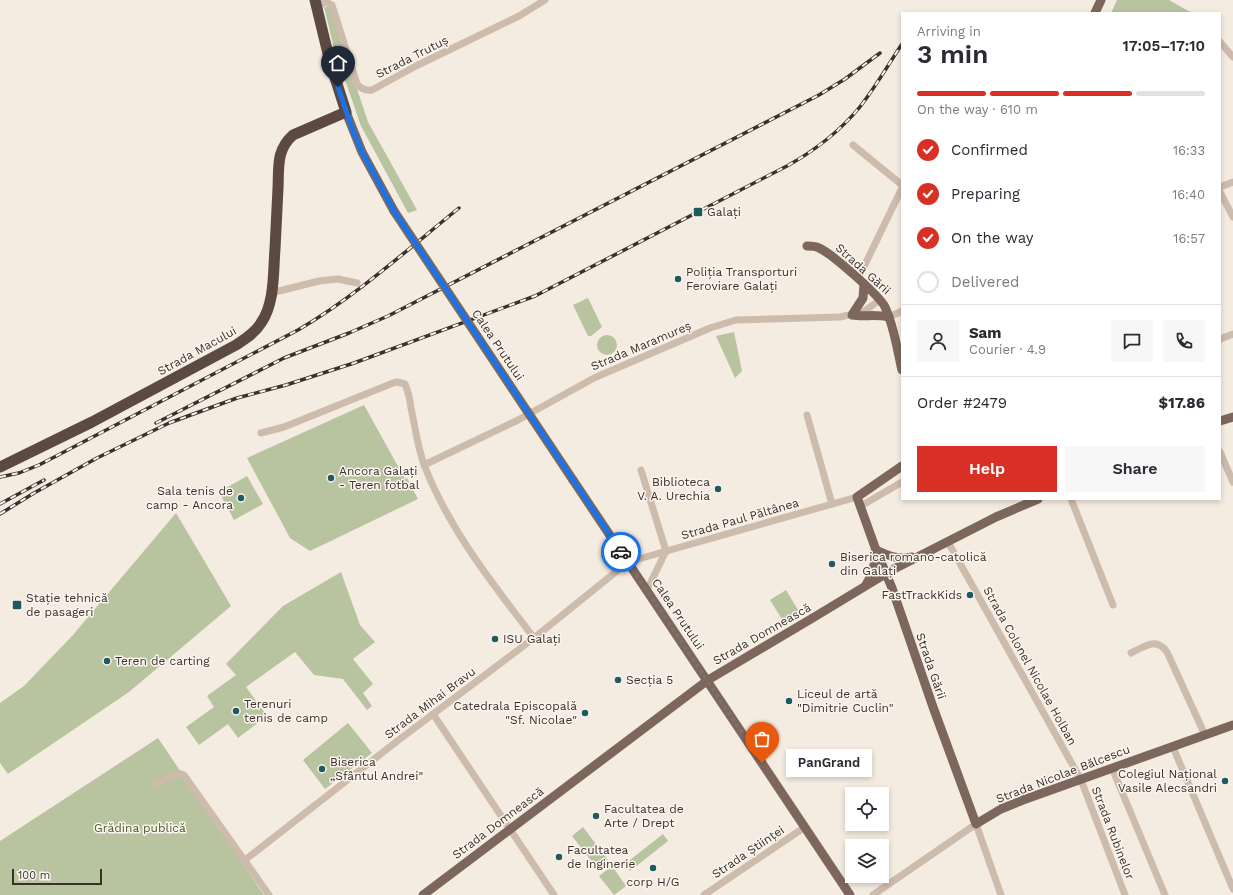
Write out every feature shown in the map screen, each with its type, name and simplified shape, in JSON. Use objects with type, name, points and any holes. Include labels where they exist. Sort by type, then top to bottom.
[{"type":"highway","name":"Calea Prutului","points":[[316,3],[330,62],[346,112]]},
{"type":"highway","name":"Strada Macului","points":[[0,467],[92,422],[236,345],[254,332],[266,315],[271,293],[277,214],[279,161],[282,148],[287,140],[293,135],[346,112]]},
{"type":"main road","points":[[1095,12],[1101,0]]},
{"type":"main road","name":"Calea Prutului","points":[[346,112],[362,152],[394,211],[850,895]]},
{"type":"main road","name":"Strada Gării","points":[[807,246],[818,247],[827,252],[861,281],[885,306],[901,366]]},
{"type":"main road","points":[[861,281],[864,298],[852,315],[861,317],[881,315],[889,317]]},
{"type":"main road","points":[[1221,421],[1233,417]]},
{"type":"main road","points":[[857,497],[901,467]]},
{"type":"main road","name":"Strada Gării","points":[[857,497],[886,573],[976,824]]},
{"type":"main road","name":"Strada Domnească","points":[[423,895],[707,680],[886,573],[1002,514],[1036,500]]},
{"type":"main road","points":[[866,585],[872,572],[876,550],[896,558],[905,559],[920,556]]},
{"type":"main road","name":"Strada Nicolae Bălcescu","points":[[976,824],[1013,804],[1233,725]]},
{"type":"street","name":"Strada Trutuș","points":[[316,3],[326,2],[332,5],[357,84],[360,88],[372,90],[416,66],[519,16],[545,0]]},
{"type":"street","points":[[1221,43],[1233,57]]},
{"type":"street","points":[[853,145],[901,184]]},
{"type":"street","points":[[1221,187],[1233,182]]},
{"type":"street","points":[[861,281],[901,190]]},
{"type":"street","points":[[1221,194],[1233,217]]},
{"type":"street","points":[[271,293],[319,281],[338,279],[357,283]]},
{"type":"street","name":"Strada Maramureș","points":[[424,465],[518,420],[594,378],[726,322],[753,318],[809,319],[840,317],[863,312],[880,300]]},
{"type":"street","points":[[889,317],[901,311]]},
{"type":"street","points":[[1221,339],[1233,334]]},
{"type":"street","points":[[261,432],[284,427],[392,383],[401,382],[405,384],[424,465],[440,501],[462,539],[488,577],[534,638]]},
{"type":"street","points":[[807,415],[832,504]]},
{"type":"street","points":[[1221,454],[1233,482]]},
{"type":"street","points":[[641,470],[666,551],[647,590]]},
{"type":"street","points":[[861,506],[901,483]]},
{"type":"street","name":"Strada Paul Păltânea","points":[[628,562],[857,497]]},
{"type":"street","points":[[1070,500],[1113,605]]},
{"type":"street","name":"Strada Colonel Nicolae Holban","points":[[948,542],[1081,780]]},
{"type":"street","name":"Strada Mihai Bravu","points":[[245,860],[433,714],[534,638],[628,562]]},
{"type":"street","points":[[1131,653],[1152,644],[1163,646],[1205,735]]},
{"type":"street","points":[[433,714],[554,895]]},
{"type":"street","points":[[1173,747],[1233,888]]},
{"type":"street","points":[[1112,768],[1165,895]]},
{"type":"street","points":[[156,785],[178,773],[184,775],[269,895]]},
{"type":"street","name":"Strada Rubinelor","points":[[1081,780],[1125,895]]},
{"type":"street","name":"Strada Nicolae Bălcescu","points":[[873,895],[976,824]]},
{"type":"street","name":"Strada Gării","points":[[976,824],[1000,895]]},
{"type":"street","name":"Strada Științei","points":[[704,895],[805,827]]},
{"type":"green space","points":[[1117,0],[1169,0],[1190,12],[1111,12]]},
{"type":"green space","points":[[324,7],[330,7],[368,122],[417,210],[408,213],[361,126],[334,48]]},
{"type":"green space","points":[[588,298],[602,327],[591,336],[588,336],[573,305]]},
{"type":"green space","points":[[734,332],[742,371],[735,378],[716,336]]},
{"type":"green space","points":[[607,335],[614,338],[617,345],[614,352],[607,355],[600,352],[597,345],[600,338]]},
{"type":"green space","name":"Ancora Galați - Teren fotbal","points":[[364,405],[405,479],[407,478],[418,499],[310,551],[290,538],[247,458]]},
{"type":"green space","name":"Sala tenis de camp - Ancora","points":[[247,476],[263,504],[234,520],[219,492]]},
{"type":"green space","name":"Teren de carting","points":[[176,513],[231,606],[129,692],[8,774],[0,763],[0,703],[24,686],[73,635]]},
{"type":"green space","points":[[341,572],[360,625],[375,642],[353,659],[373,684],[363,693],[372,706],[367,710],[343,679],[314,675],[295,652],[246,687],[267,716],[238,738],[228,724],[199,745],[186,727],[214,707],[207,696],[236,675],[226,664],[283,606]]},
{"type":"green space","points":[[786,590],[801,615],[785,624],[770,600]]},
{"type":"green space","points":[[348,723],[372,753],[325,789],[303,760]]},
{"type":"green space","name":"Grădina publică","points":[[158,738],[264,895],[0,895],[0,841]]},
{"type":"green space","points":[[583,827],[608,860],[597,868],[572,836]]},
{"type":"green space","points":[[663,834],[668,841],[630,871],[625,864]]},
{"type":"green space","points":[[612,866],[626,886],[614,895],[599,876]]},
{"type":"railway","points":[[0,514],[97,458],[169,423],[237,398],[286,385],[354,363],[535,296],[787,166],[826,140],[851,117],[870,93],[901,46]]},
{"type":"railway","points":[[156,423],[284,358],[388,316],[819,95],[845,79],[880,53]]},
{"type":"railway","points":[[0,477],[19,473],[39,465],[298,330],[361,288],[459,208]]},
{"type":"railway","points":[[0,504],[44,480]]},
{"type":"way so far","points":[[621,552],[762,763]]},
{"type":"place","name":"Galați","points":[[698,212]]},
{"type":"place","name":"Poliția Transporturi Feroviare Galați","points":[[678,279]]},
{"type":"place","name":"Ancora Galați - Teren fotbal","points":[[331,478]]},
{"type":"place","name":"Biblioteca V. A. Urechia","points":[[718,489]]},
{"type":"place","name":"Sala tenis de camp - Ancora","points":[[241,498]]},
{"type":"place","name":"Biserica romano-catolică din Galați","points":[[832,564]]},
{"type":"place","name":"FastTrackKids","points":[[970,595]]},
{"type":"place","name":"Stație tehnică de pasageri","points":[[17,605]]},
{"type":"place","name":"ISU Galați","points":[[495,639]]},
{"type":"place","name":"Teren de carting","points":[[107,661]]},
{"type":"place","name":"Secția 5","points":[[618,680]]},
{"type":"place","name":"Liceul de artă \"Dimitrie Cuclin\"","points":[[789,701]]},
{"type":"place","name":"Terenuri tenis de camp","points":[[236,711]]},
{"type":"place","name":"Catedrala Episcopală \"Sf. Nicolae\"","points":[[585,713]]},
{"type":"place","name":"PanGrand","points":[[762,763]]},
{"type":"place","name":"Biserica „Sfântul Andrei\"","points":[[322,769]]},
{"type":"place","name":"Colegiul Național Vasile Alecsandri","points":[[1225,781]]},
{"type":"place","name":"Facultatea de Arte / Drept","points":[[596,816]]},
{"type":"place","name":"Facultatea de Inginerie","points":[[559,857]]},
{"type":"place","name":"corp H/G","points":[[653,868]]},
{"type":"route","points":[[338,87],[362,152],[394,211],[621,552]]}]
